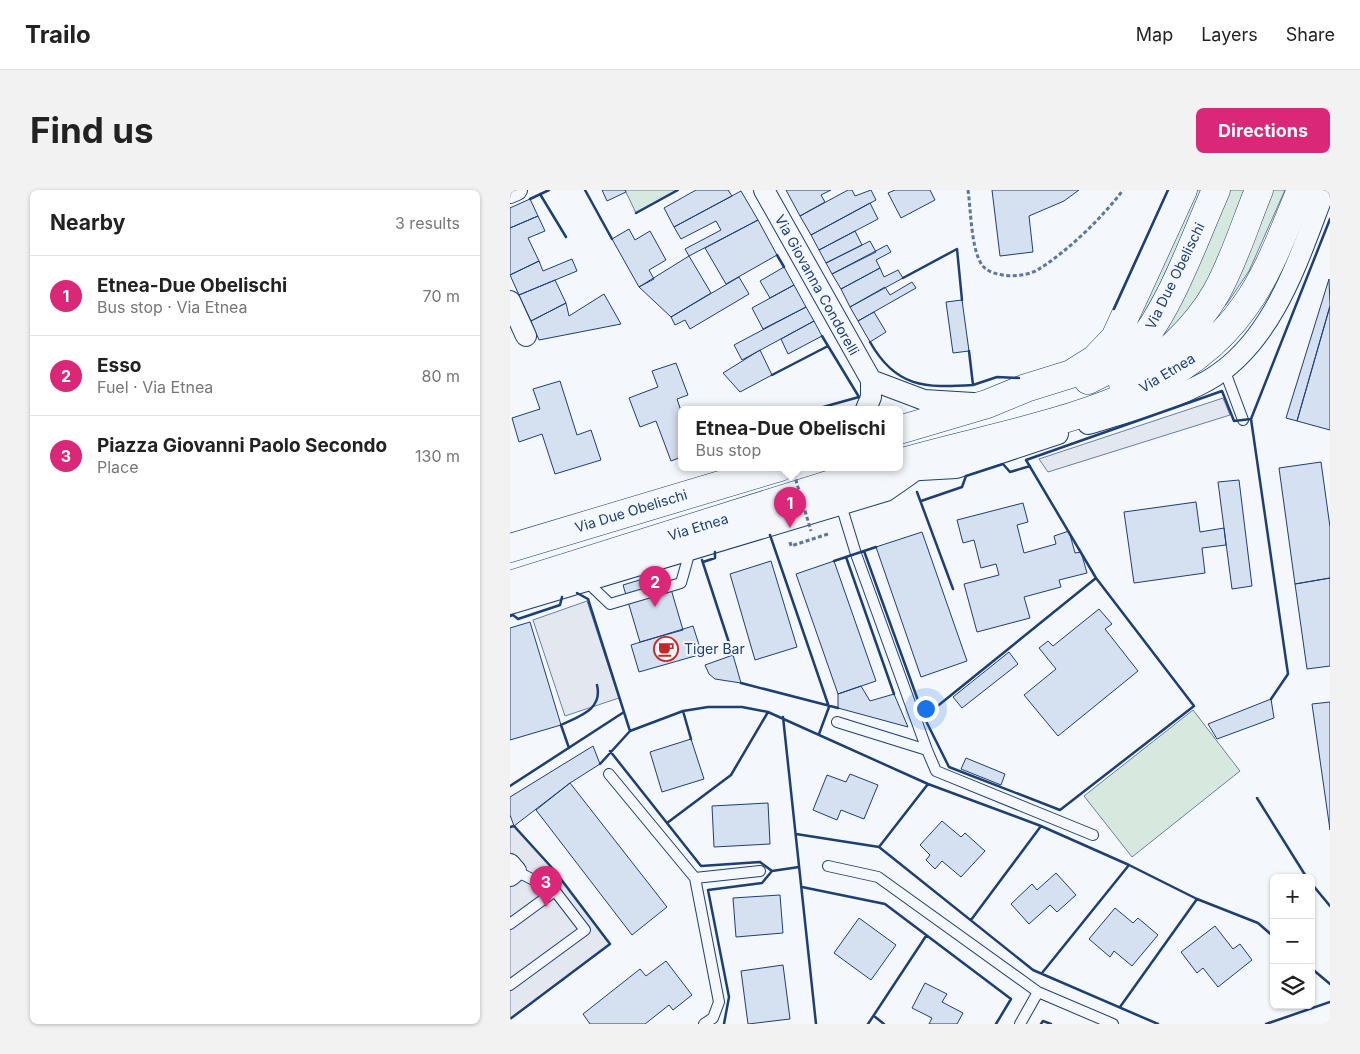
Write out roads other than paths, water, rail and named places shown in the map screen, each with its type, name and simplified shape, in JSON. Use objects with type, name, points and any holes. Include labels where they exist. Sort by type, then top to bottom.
[{"type":"main road","name":"Via Due Obelischi","points":[[903,429],[987,404],[1026,388],[1070,374],[1105,350],[1122,324],[1183,190]]},
{"type":"main road","name":"Via Due Obelischi","points":[[987,404],[1027,398],[1086,382],[1130,354],[1155,322],[1216,190]]},
{"type":"main road","name":"Via Etnea","points":[[908,466],[1004,425],[1096,397],[1120,386],[1141,372],[1193,325],[1215,294],[1259,190]]},
{"type":"main road","name":"Via Etnea","points":[[948,448],[1006,435],[1102,406],[1149,386],[1191,360],[1225,330],[1244,308],[1259,285],[1301,190]]},
{"type":"main road","name":"Via Due Obelischi","points":[[514,565],[548,536],[767,471]]},
{"type":"main road","name":"Via Etnea","points":[[514,565],[564,568],[687,541],[871,471]]},
{"type":"street","name":"Via Giovanna Condorelli","points":[[764,190],[871,380]]},
{"type":"street","points":[[510,604],[587,582],[687,541],[841,505],[886,491],[908,466],[956,468],[1182,392],[1206,381],[1224,369],[1256,337],[1272,313],[1299,257],[1325,190]]},
{"type":"street","points":[[510,301],[526,336]]},
{"type":"street","points":[[867,406],[871,397],[871,380],[924,400],[987,404]]},
{"type":"lane","points":[[1224,369],[1244,420]]},
{"type":"lane","points":[[841,505],[856,554],[936,771],[1093,835]]},
{"type":"lane","points":[[587,582],[610,604],[681,583],[687,541]]},
{"type":"lane","points":[[837,722],[927,750]]},
{"type":"lane","points":[[609,774],[695,878],[719,1002],[712,1018],[704,1024]]},
{"type":"lane","points":[[828,866],[878,877],[1038,992],[1113,1024]]},
{"type":"lane","points":[[510,986],[585,930],[555,891],[512,870]]},
{"type":"lane","points":[[695,878],[760,871]]},
{"type":"lane","points":[[510,924],[555,891]]},
{"type":"lane","points":[[1020,1024],[1038,992]]},
{"type":"place","name":"Etnea-Due Obelischi","points":[[790,528]]},
{"type":"place","name":"Esso","points":[[655,607]]},
{"type":"place","name":"Tiger Bar","points":[[666,649]]},
{"type":"place","name":"Piazza Giovanni Paolo Secondo","points":[[546,907]]}]
